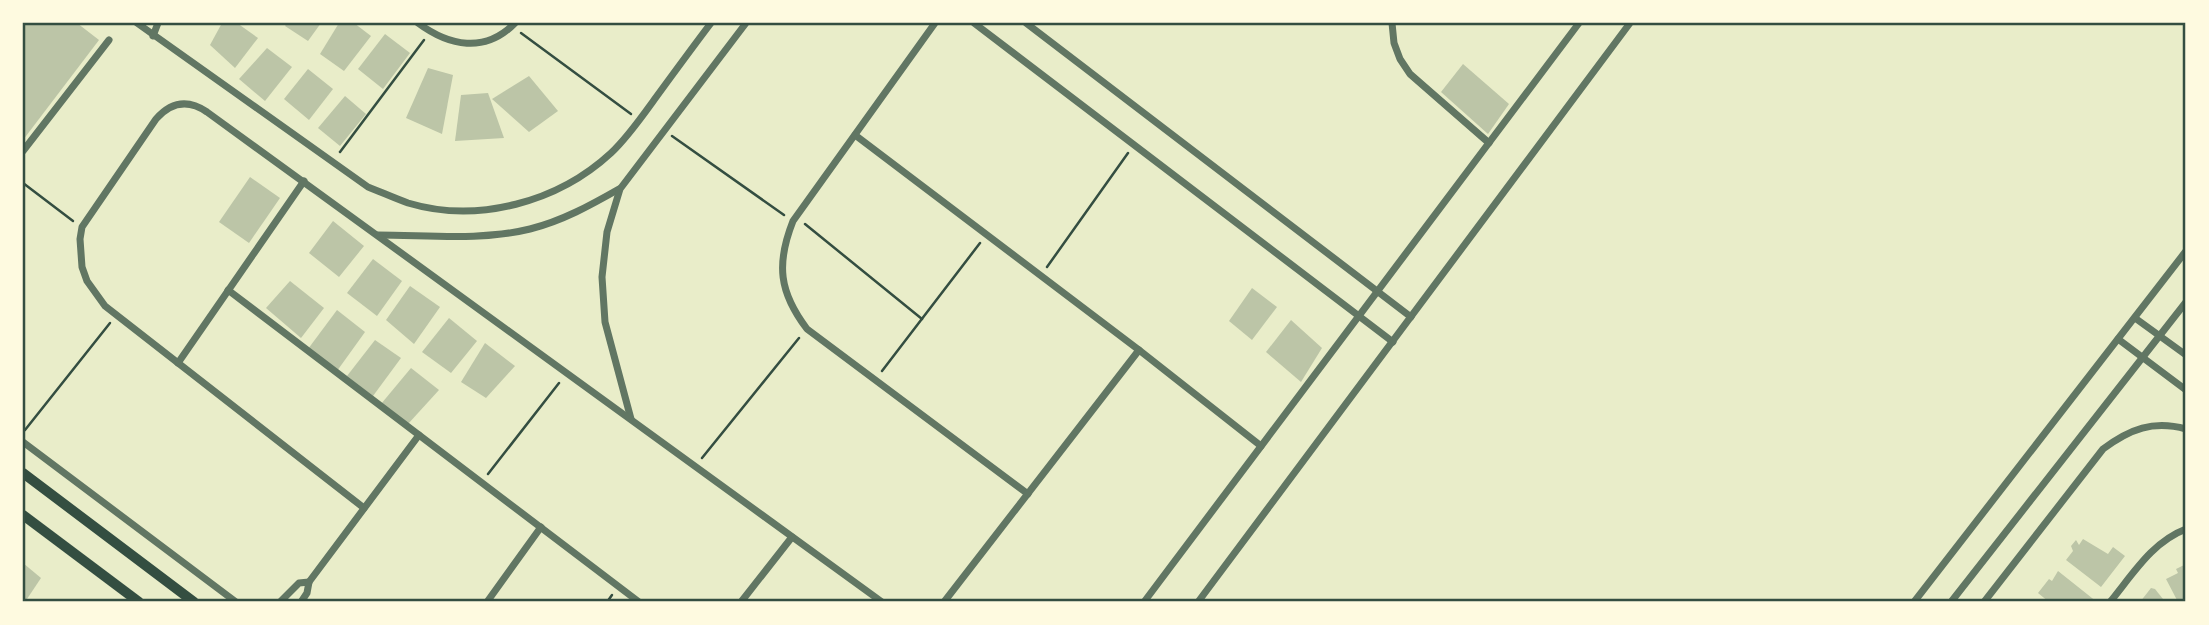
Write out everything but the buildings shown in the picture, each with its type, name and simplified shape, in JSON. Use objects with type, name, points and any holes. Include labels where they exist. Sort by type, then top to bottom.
[{"type":"main road","points":[[23,472],[194,602]]},
{"type":"main road","points":[[23,515],[139,602]]},
{"type":"street","points":[[137,23],[368,187],[409,203],[452,210],[495,209],[537,199],[577,180],[611,153],[640,120],[711,23]]},
{"type":"street","points":[[153,36],[158,23]]},
{"type":"street","points":[[418,23],[450,42],[472,44],[494,39],[513,24]]},
{"type":"street","points":[[632,420],[605,322],[602,277],[607,232],[620,188],[746,23]]},
{"type":"street","points":[[935,23],[795,219],[785,243],[782,266],[785,289],[793,310],[807,329],[1028,494]]},
{"type":"street","points":[[974,23],[1392,342]]},
{"type":"street","points":[[1026,23],[1411,317]]},
{"type":"street","points":[[1392,23],[1400,60],[1410,74],[1489,143]]},
{"type":"street","points":[[1144,602],[1579,23]]},
{"type":"street","points":[[1198,602],[1630,23]]},
{"type":"street","points":[[23,151],[109,40]]},
{"type":"street","points":[[364,508],[105,306],[87,281],[80,252],[82,227],[156,119],[170,106],[180,104],[199,107],[882,602]]},
{"type":"street","points":[[855,135],[1261,446]]},
{"type":"street","points":[[178,363],[304,181]]},
{"type":"street","points":[[377,235],[482,236],[531,229],[577,213],[620,188]]},
{"type":"street","points":[[1914,602],[2186,251]]},
{"type":"street","points":[[228,290],[639,602]]},
{"type":"street","points":[[1951,602],[2186,302]]},
{"type":"street","points":[[2135,318],[2186,355]]},
{"type":"street","points":[[2118,339],[2186,390]]},
{"type":"street","points":[[944,602],[1139,350]]},
{"type":"street","points":[[1984,602],[2103,449],[2120,436],[2139,428],[2168,424],[2186,429]]},
{"type":"street","points":[[300,602],[307,593],[309,582],[419,435]]},
{"type":"street","points":[[23,442],[236,602]]},
{"type":"street","points":[[486,602],[541,527]]},
{"type":"street","points":[[2110,602],[2154,548],[2175,533],[2186,529]]},
{"type":"street","points":[[741,602],[792,537]]},
{"type":"street","points":[[280,602],[299,583],[309,582]]},
{"type":"path","points":[[513,24],[640,120]]},
{"type":"path","points":[[332,163],[430,32]]},
{"type":"path","points":[[664,131],[795,219],[922,319]]},
{"type":"path","points":[[1041,276],[1134,144]]},
{"type":"path","points":[[23,183],[82,227]]},
{"type":"path","points":[[876,380],[986,234]]},
{"type":"path","points":[[23,433],[117,315]]},
{"type":"path","points":[[695,466],[807,329]]},
{"type":"path","points":[[481,482],[567,373]]}]
